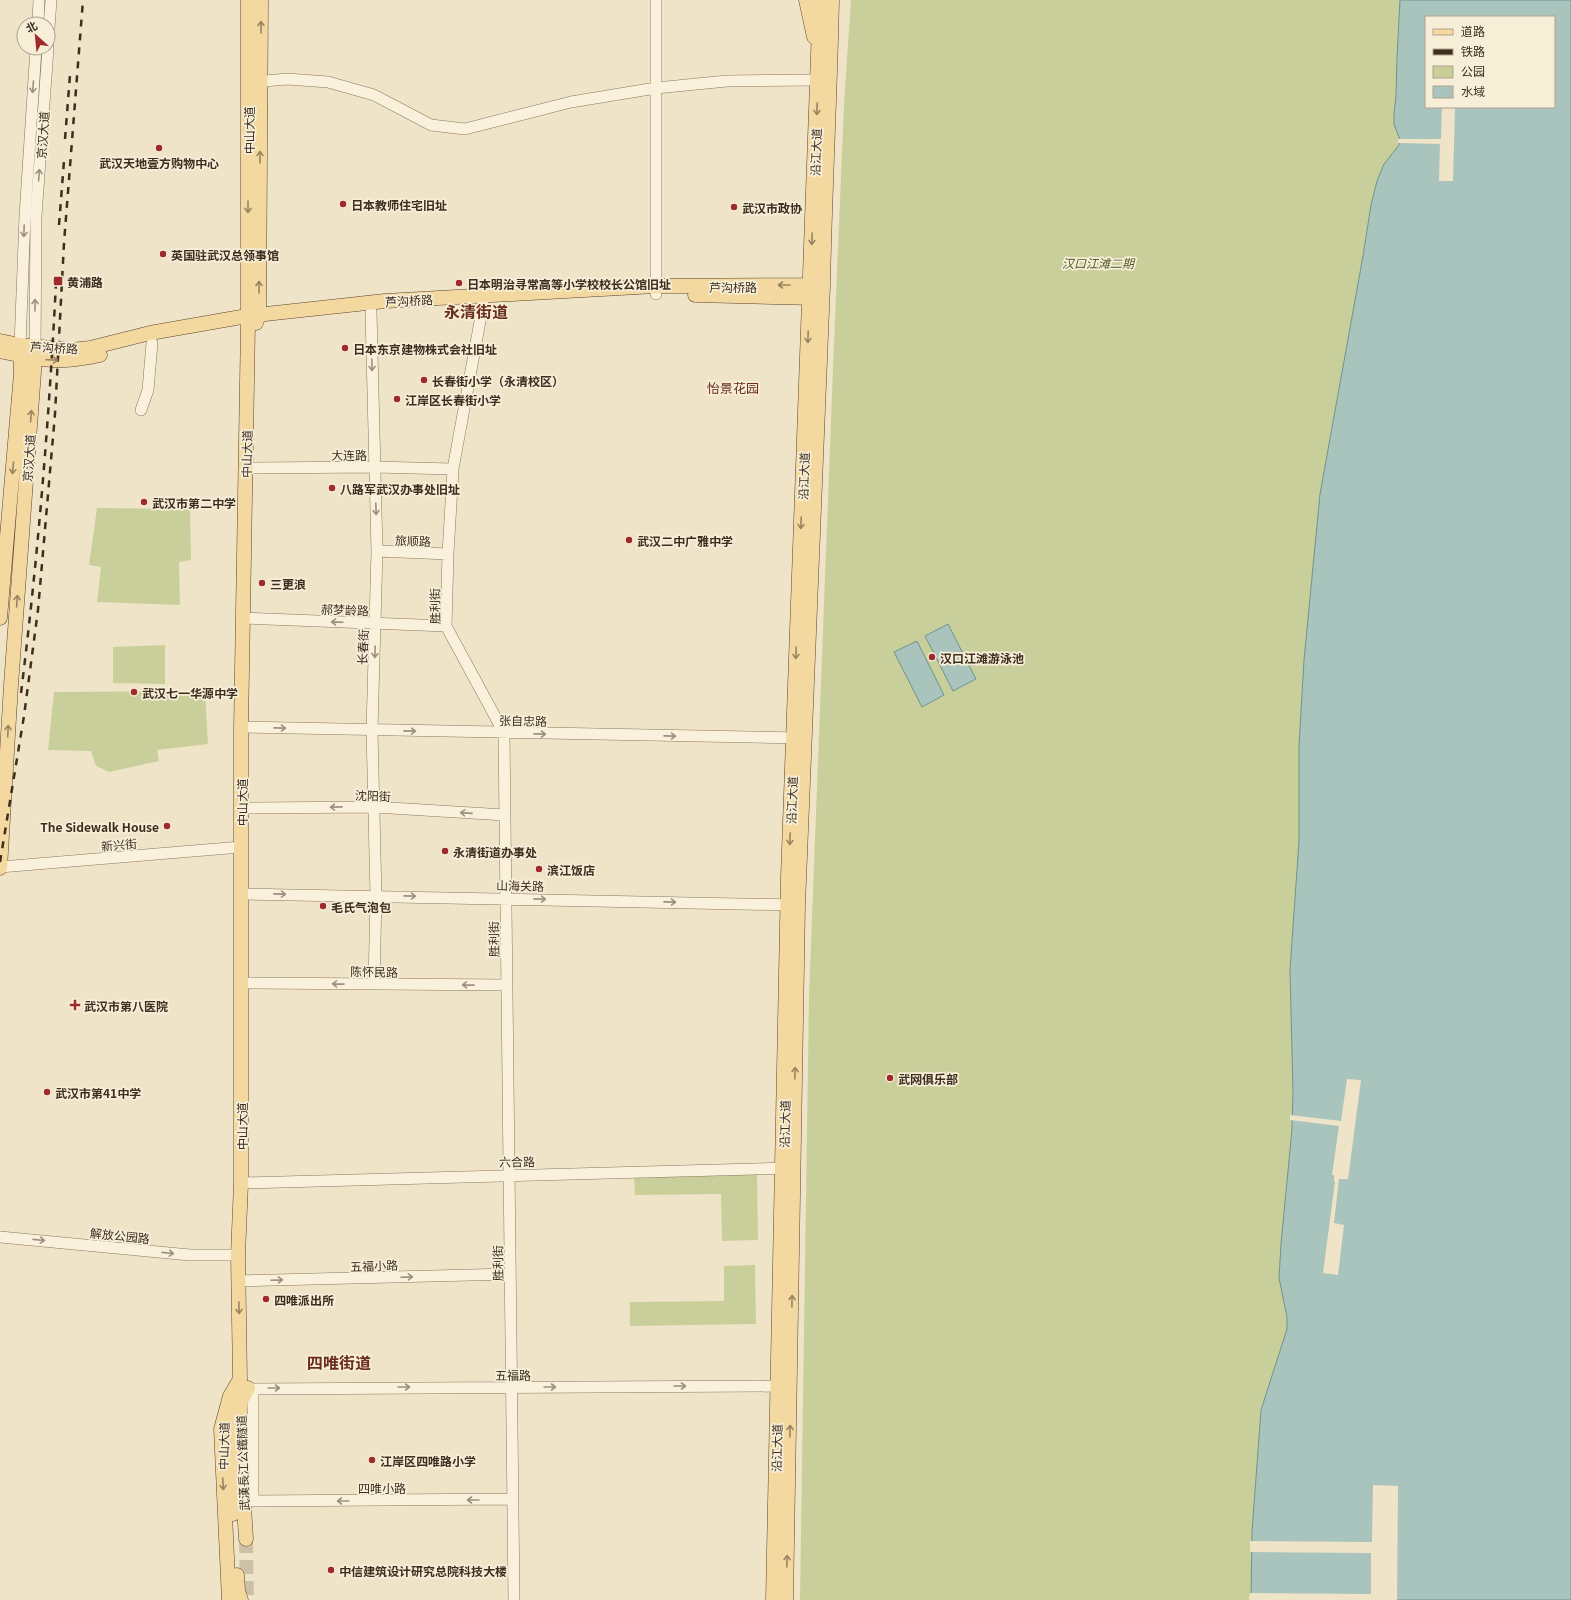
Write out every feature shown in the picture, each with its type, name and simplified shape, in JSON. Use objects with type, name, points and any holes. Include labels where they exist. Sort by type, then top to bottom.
[{"type":"main road","name":"中山大道","points":[[241,1600],[238,1591],[232,1506],[234,1476],[231,1423],[233,1406],[246,1385],[238,1281],[238,1255],[241,1183],[241,727],[246,468],[253,320],[254,82],[248,0]]},
{"type":"main road","name":"中山大道","points":[[254,82],[261,0]]},
{"type":"main road","points":[[806,0],[818,54]]},
{"type":"main road","name":"沿江大道","points":[[786,1600],[784,1386],[793,904],[816,292],[818,54],[820,0]]},
{"type":"main road","name":"沿江大道","points":[[816,292],[824,196],[830,79],[832,0]]},
{"type":"main road","name":"芦沟桥路","points":[[35,352],[90,348],[150,333],[385,301],[483,300],[656,290],[816,292]]},
{"type":"main road","name":"芦沟桥路","points":[[0,351],[20,350],[35,352],[64,360],[79,359],[253,320],[371,312],[483,300]]},
{"type":"main road","name":"芦沟桥路","points":[[0,340],[20,350]]},
{"type":"main road","name":"京汉大道","points":[[0,618],[21,374],[20,350]]},
{"type":"main road","name":"京汉大道","points":[[0,867],[11,685],[35,352]]},
{"type":"main road","name":"中山大道","points":[[229,1600],[221,1429],[230,1396],[246,1385]]},
{"type":"main road","name":"武漢長江公鐵隧道","points":[[246,1385],[241,1401],[239,1416],[246,1539]]},
{"type":"main road","name":"沿江大道","points":[[773,1600],[784,1386]]},
{"type":"street","points":[[38,16],[39,0]]},
{"type":"street","points":[[50,16],[51,0]]},
{"type":"street","points":[[656,0],[656,290]]},
{"type":"street","name":"京汉大道","points":[[20,350],[25,216],[35,56]]},
{"type":"street","name":"京汉大道","points":[[35,352],[36,216],[47,56]]},
{"type":"street","points":[[254,82],[287,79],[328,82],[374,95],[431,125],[465,129],[571,102],[656,88],[727,81],[818,80]]},
{"type":"street","name":"胜利街","points":[[483,300],[453,469],[448,554],[446,626],[504,733],[514,1600]]},
{"type":"street","name":"长春街","points":[[371,312],[377,552],[372,730],[376,896],[374,984]]},
{"type":"street","points":[[141,410],[148,390],[152,343]]},
{"type":"street","name":"大连路","points":[[246,468],[374,467],[453,469]]},
{"type":"street","name":"旅顺路","points":[[377,552],[448,554]]},
{"type":"street","name":"郝梦龄路","points":[[244,618],[446,626]]},
{"type":"street","name":"张自忠路","points":[[241,727],[799,738]]},
{"type":"street","name":"沈阳街","points":[[241,808],[374,807],[505,816]]},
{"type":"street","name":"新兴街","points":[[0,867],[241,847]]},
{"type":"street","name":"山海关路","points":[[241,894],[793,904]]},
{"type":"street","name":"陈怀民路","points":[[241,983],[507,985]]},
{"type":"street","name":"六合路","points":[[241,1183],[509,1174],[788,1168]]},
{"type":"street","name":"解放公园路","points":[[0,1236],[190,1255],[238,1255]]},
{"type":"street","name":"五福小路","points":[[238,1281],[510,1274]]},
{"type":"street","name":"五福路","points":[[246,1385],[511,1387],[784,1386]]},
{"type":"street","name":"中山大道","points":[[246,1385],[253,1501]]},
{"type":"street","name":"四唯小路","points":[[253,1501],[512,1499]]},
{"type":"green space","name":"汉口江滩二期","points":[[851,0],[1400,0],[1394,114],[1396,129],[1400,140],[1399,145],[1384,164],[1377,181],[1371,205],[1320,494],[1304,660],[1299,746],[1299,841],[1290,970],[1293,1091],[1292,1129],[1279,1278],[1287,1317],[1287,1329],[1261,1410],[1252,1532],[1251,1600],[800,1600],[809,996],[844,105]]},
{"type":"green space","points":[[97,508],[190,509],[191,560],[179,562],[180,605],[97,602],[101,567],[89,565]]},
{"type":"green space","points":[[165,645],[165,684],[113,683],[113,647]]},
{"type":"green space","points":[[205,691],[208,744],[157,750],[159,761],[109,772],[96,766],[91,751],[48,750],[54,692]]},
{"type":"green space","points":[[757,1173],[758,1240],[722,1241],[721,1194],[635,1195],[634,1175]]},
{"type":"green space","points":[[755,1265],[756,1324],[630,1326],[630,1302],[724,1301],[724,1266]]},
{"type":"water","points":[[1400,0],[1571,0],[1571,1600],[1251,1600],[1252,1532],[1261,1410],[1287,1329],[1287,1317],[1279,1278],[1292,1129],[1293,1091],[1290,970],[1299,841],[1299,746],[1304,660],[1320,494],[1371,205],[1377,181],[1384,164],[1399,145],[1400,140],[1394,124]]},
{"type":"water","points":[[948,624],[976,679],[953,691],[925,636]]},
{"type":"water","points":[[917,641],[944,695],[922,707],[894,652]]},
{"type":"pier","points":[[1442,108],[1455,108],[1453,181],[1439,181],[1440,144],[1398,143],[1398,139],[1441,139]]},
{"type":"pier","points":[[1347,1079],[1361,1080],[1348,1179],[1339,1179],[1334,1223],[1344,1225],[1338,1275],[1323,1273],[1335,1182],[1334,1175],[1332,1175],[1339,1126],[1290,1120],[1290,1115],[1341,1121]]},
{"type":"pier","points":[[1373,1485],[1398,1486],[1397,1600],[1249,1600],[1250,1593],[1371,1594],[1371,1553],[1250,1552],[1250,1541],[1372,1542]]},
{"type":"tunnel","points":[[246,1539],[247,1600]]},
{"type":"railway","points":[[0,862],[24,716],[38,610],[55,414],[64,243],[83,0]]},
{"type":"railway","points":[[65,139],[70,75]]},
{"type":"railway","points":[[59,225],[64,161]]},
{"type":"railway","points":[[21,693],[33,591],[42,488],[56,283]]},
{"type":"place","name":"武汉天地壹方购物中心","points":[[159,148]]},
{"type":"place","name":"日本教师住宅旧址","points":[[343,204]]},
{"type":"place","name":"武汉市政协","points":[[734,207]]},
{"type":"place","name":"英国驻武汉总领事馆","points":[[163,254]]},
{"type":"place","name":"黄浦路","points":[[58,281]]},
{"type":"place","name":"日本明治寻常高等小学校校长公馆旧址","points":[[459,283]]},
{"type":"place","name":"日本东京建物株式会社旧址","points":[[345,348]]},
{"type":"place","name":"长春街小学（永清校区）","points":[[424,380]]},
{"type":"place","name":"江岸区长春街小学","points":[[397,399]]},
{"type":"place","name":"八路军武汉办事处旧址","points":[[332,488]]},
{"type":"place","name":"武汉市第二中学","points":[[144,502]]},
{"type":"place","name":"武汉二中广雅中学","points":[[629,540]]},
{"type":"place","name":"三更浪","points":[[262,583]]},
{"type":"place","name":"汉口江滩游泳池","points":[[932,657]]},
{"type":"place","name":"武汉七一华源中学","points":[[134,692]]},
{"type":"place","name":"The Sidewalk House","points":[[167,826]]},
{"type":"place","name":"永清街道办事处","points":[[445,851]]},
{"type":"place","name":"滨江饭店","points":[[539,869]]},
{"type":"place","name":"毛氏气泡包","points":[[323,906]]},
{"type":"place","name":"武汉市第八医院","points":[[75,1005]]},
{"type":"place","name":"武网俱乐部","points":[[890,1078]]},
{"type":"place","name":"武汉市第41中学","points":[[47,1092]]},
{"type":"place","name":"四唯派出所","points":[[266,1299]]},
{"type":"place","name":"江岸区四唯路小学","points":[[372,1460]]},
{"type":"place","name":"中信建筑设计研究总院科技大楼","points":[[331,1570]]},
{"type":"district","name":"永清街道","points":[[476,311]]},
{"type":"district","name":"怡景花园","points":[[733,387]]},
{"type":"district","name":"四唯街道","points":[[339,1362]]}]
